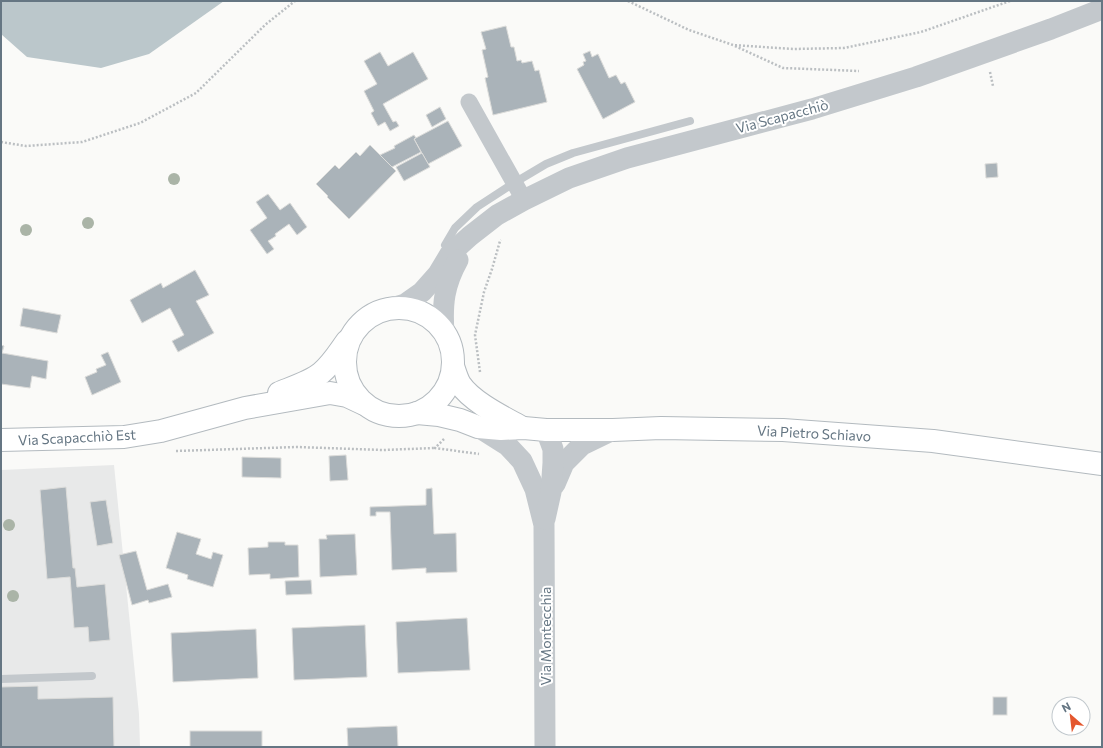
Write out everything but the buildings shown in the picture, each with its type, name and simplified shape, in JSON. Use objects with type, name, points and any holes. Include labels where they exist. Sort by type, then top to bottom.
[{"type":"main road","name":"Via Scapacchiò Est","points":[[1,440],[124,437],[161,431],[245,408],[330,393],[347,396],[376,411],[389,415],[403,416],[417,413],[431,406],[442,395],[449,382],[453,366],[450,343],[444,332],[433,320],[419,312],[404,308],[388,309],[369,317],[364,321],[354,331],[336,356],[321,373],[300,385],[245,408]]},
{"type":"main road","name":"Via Scapacchiò Est","points":[[354,331],[347,346],[344,361],[346,377],[353,392],[364,404]]},
{"type":"main road","name":"Via Pietro Schiavo","points":[[453,366],[460,384],[472,397],[491,410],[524,428]]},
{"type":"main road","name":"Via Pietro Schiavo","points":[[417,413],[439,415],[460,420],[478,427],[501,429],[524,428],[546,430],[613,430],[661,428],[784,430],[933,441],[1102,464]]},
{"type":"street","name":"Via Scapacchiò","points":[[388,309],[405,304],[422,292],[438,274],[450,254],[470,236],[498,215],[519,192],[569,178],[627,158],[820,107],[989,51],[1102,9]]},
{"type":"street","points":[[469,102],[519,192]]},
{"type":"street","name":"Via Scapacchiò","points":[[444,332],[442,312],[445,291],[450,274],[470,236]]},
{"type":"street","name":"Via Montecchia","points":[[478,427],[508,446],[522,461],[535,489],[544,525]]},
{"type":"street","name":"Via Montecchia","points":[[546,430],[553,449],[551,492],[544,525],[546,747]]},
{"type":"street","name":"Via Montecchia","points":[[551,492],[564,463],[582,445],[613,430]]},
{"type":"lane","points":[[445,245],[455,228],[478,207],[519,192],[546,164],[573,153],[690,121]]},
{"type":"lane","points":[[1,679],[92,676]]},
{"type":"path","points":[[1,142],[26,146],[82,142],[140,123],[196,93],[265,25],[295,1]]},
{"type":"path","points":[[628,1],[689,30],[733,45],[783,68],[863,71]]},
{"type":"path","points":[[733,45],[793,49],[844,48],[921,32],[1010,1]]},
{"type":"path","points":[[989,67],[993,86]]},
{"type":"path","points":[[480,373],[475,335],[484,292],[500,241],[504,237]]},
{"type":"path","points":[[435,448],[445,438]]},
{"type":"path","points":[[172,451],[297,447],[383,450],[435,448],[485,454]]},
{"type":"shaded area","points":[[1,1],[224,1],[149,54],[101,68],[27,57],[1,34]]},
{"type":"shaded area","points":[[114,465],[139,714],[140,747],[1,747],[1,470]]}]
